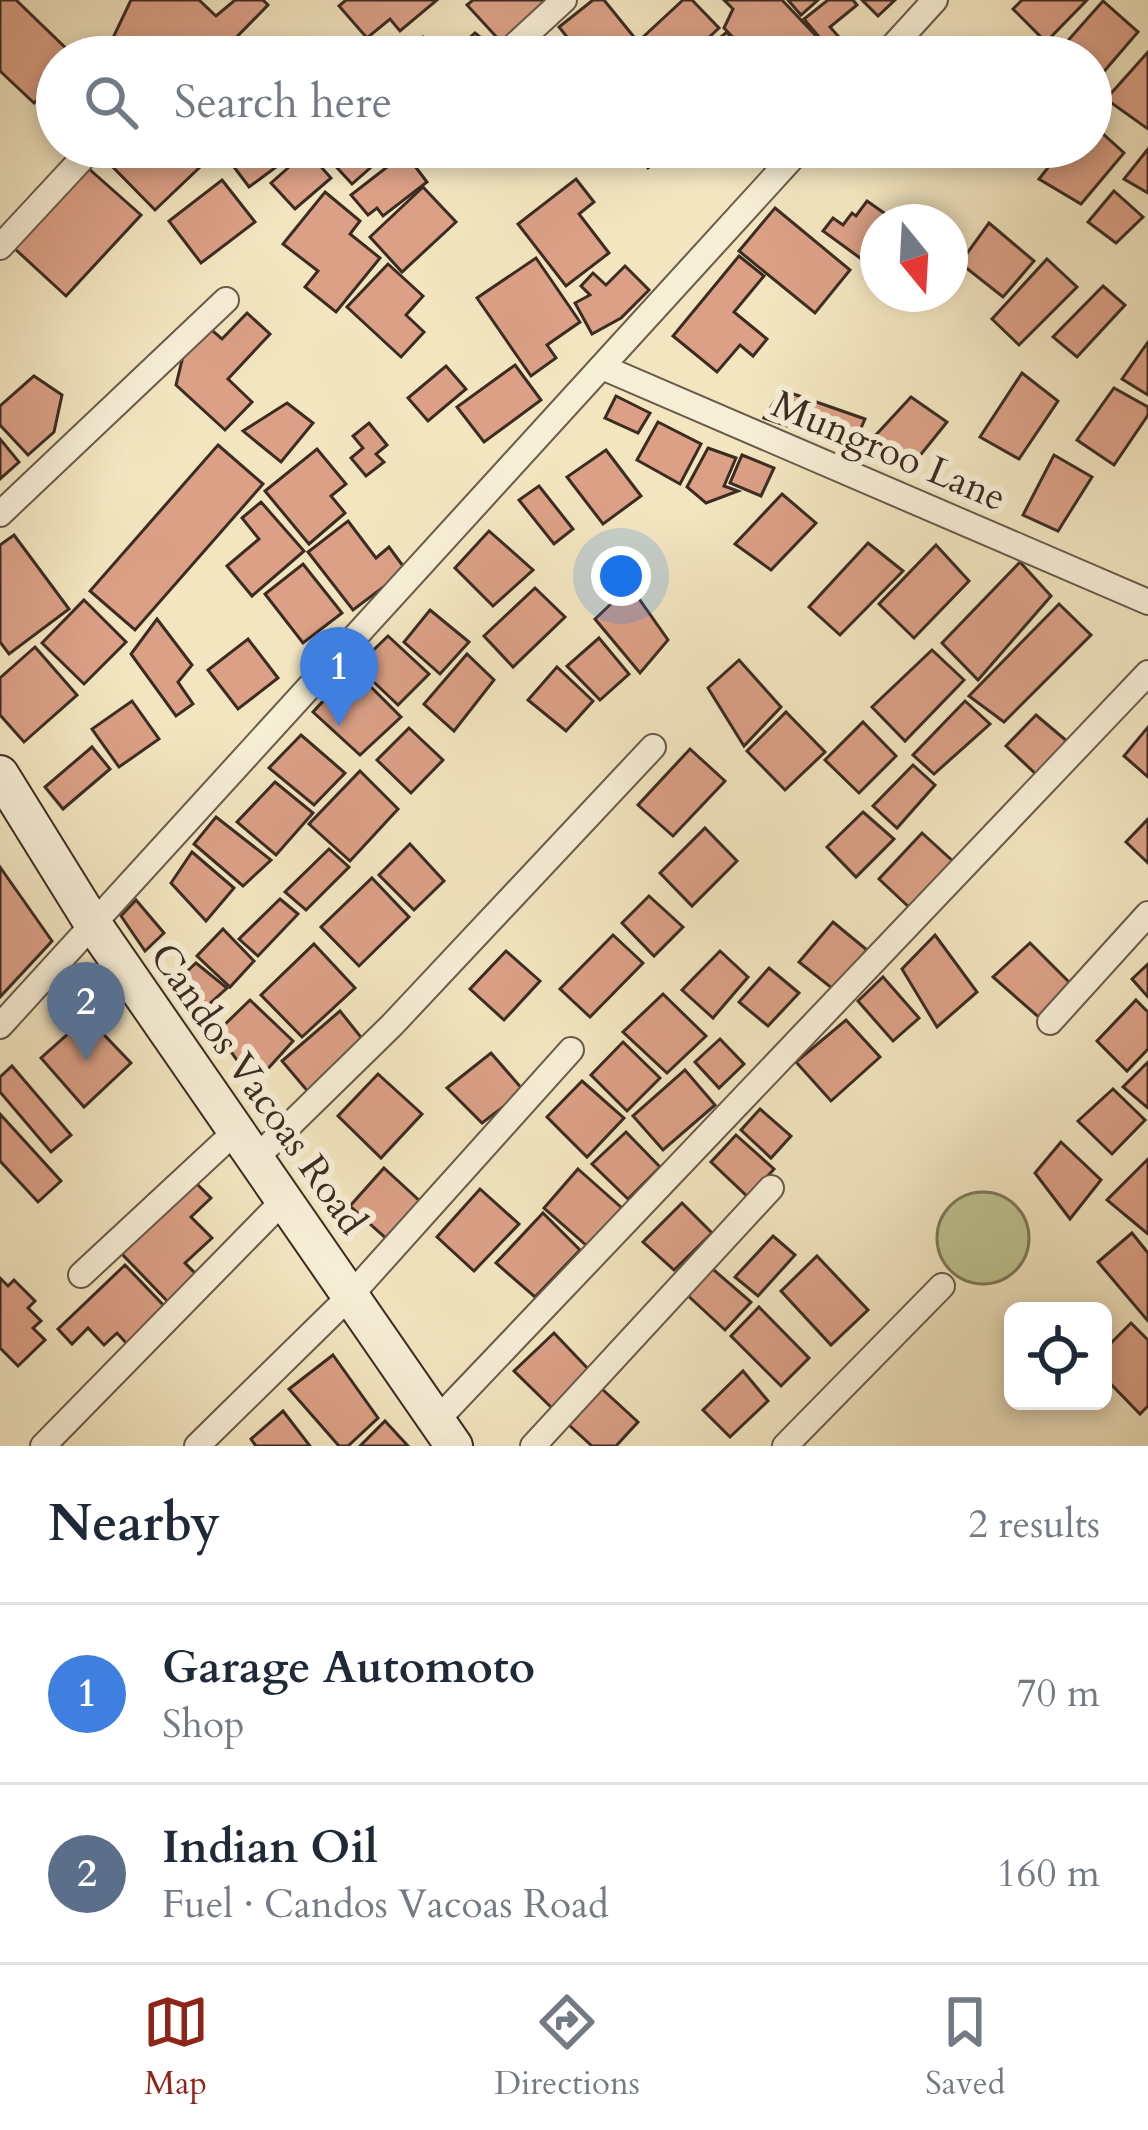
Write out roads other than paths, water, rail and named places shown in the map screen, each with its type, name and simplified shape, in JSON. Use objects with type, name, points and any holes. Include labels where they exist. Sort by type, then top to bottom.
[{"type":"main road","name":"Candos Vacoas Road","points":[[0,774],[93,924],[446,1438]]},
{"type":"street","points":[[525,36],[564,0]]},
{"type":"street","points":[[902,36],[935,0]]},
{"type":"street","points":[[0,247],[73,168]]},
{"type":"street","points":[[0,1026],[783,168]]},
{"type":"street","points":[[0,514],[226,300]]},
{"type":"street","name":"Mungroo Lane","points":[[602,367],[1148,602]]},
{"type":"street","points":[[446,1438],[1148,673]]},
{"type":"street","points":[[81,1275],[392,1025],[653,747]]},
{"type":"street","points":[[1050,1022],[1148,914]]},
{"type":"street","points":[[197,1446],[350,1296],[571,1050]]},
{"type":"street","points":[[533,1446],[771,1188]]},
{"type":"street","points":[[43,1446],[284,1200]]},
{"type":"street","points":[[785,1446],[942,1286]]},
{"type":"place","name":"Garage Automoto","points":[[339,726]]},
{"type":"place","name":"Indian Oil","points":[[86,1061]]}]
